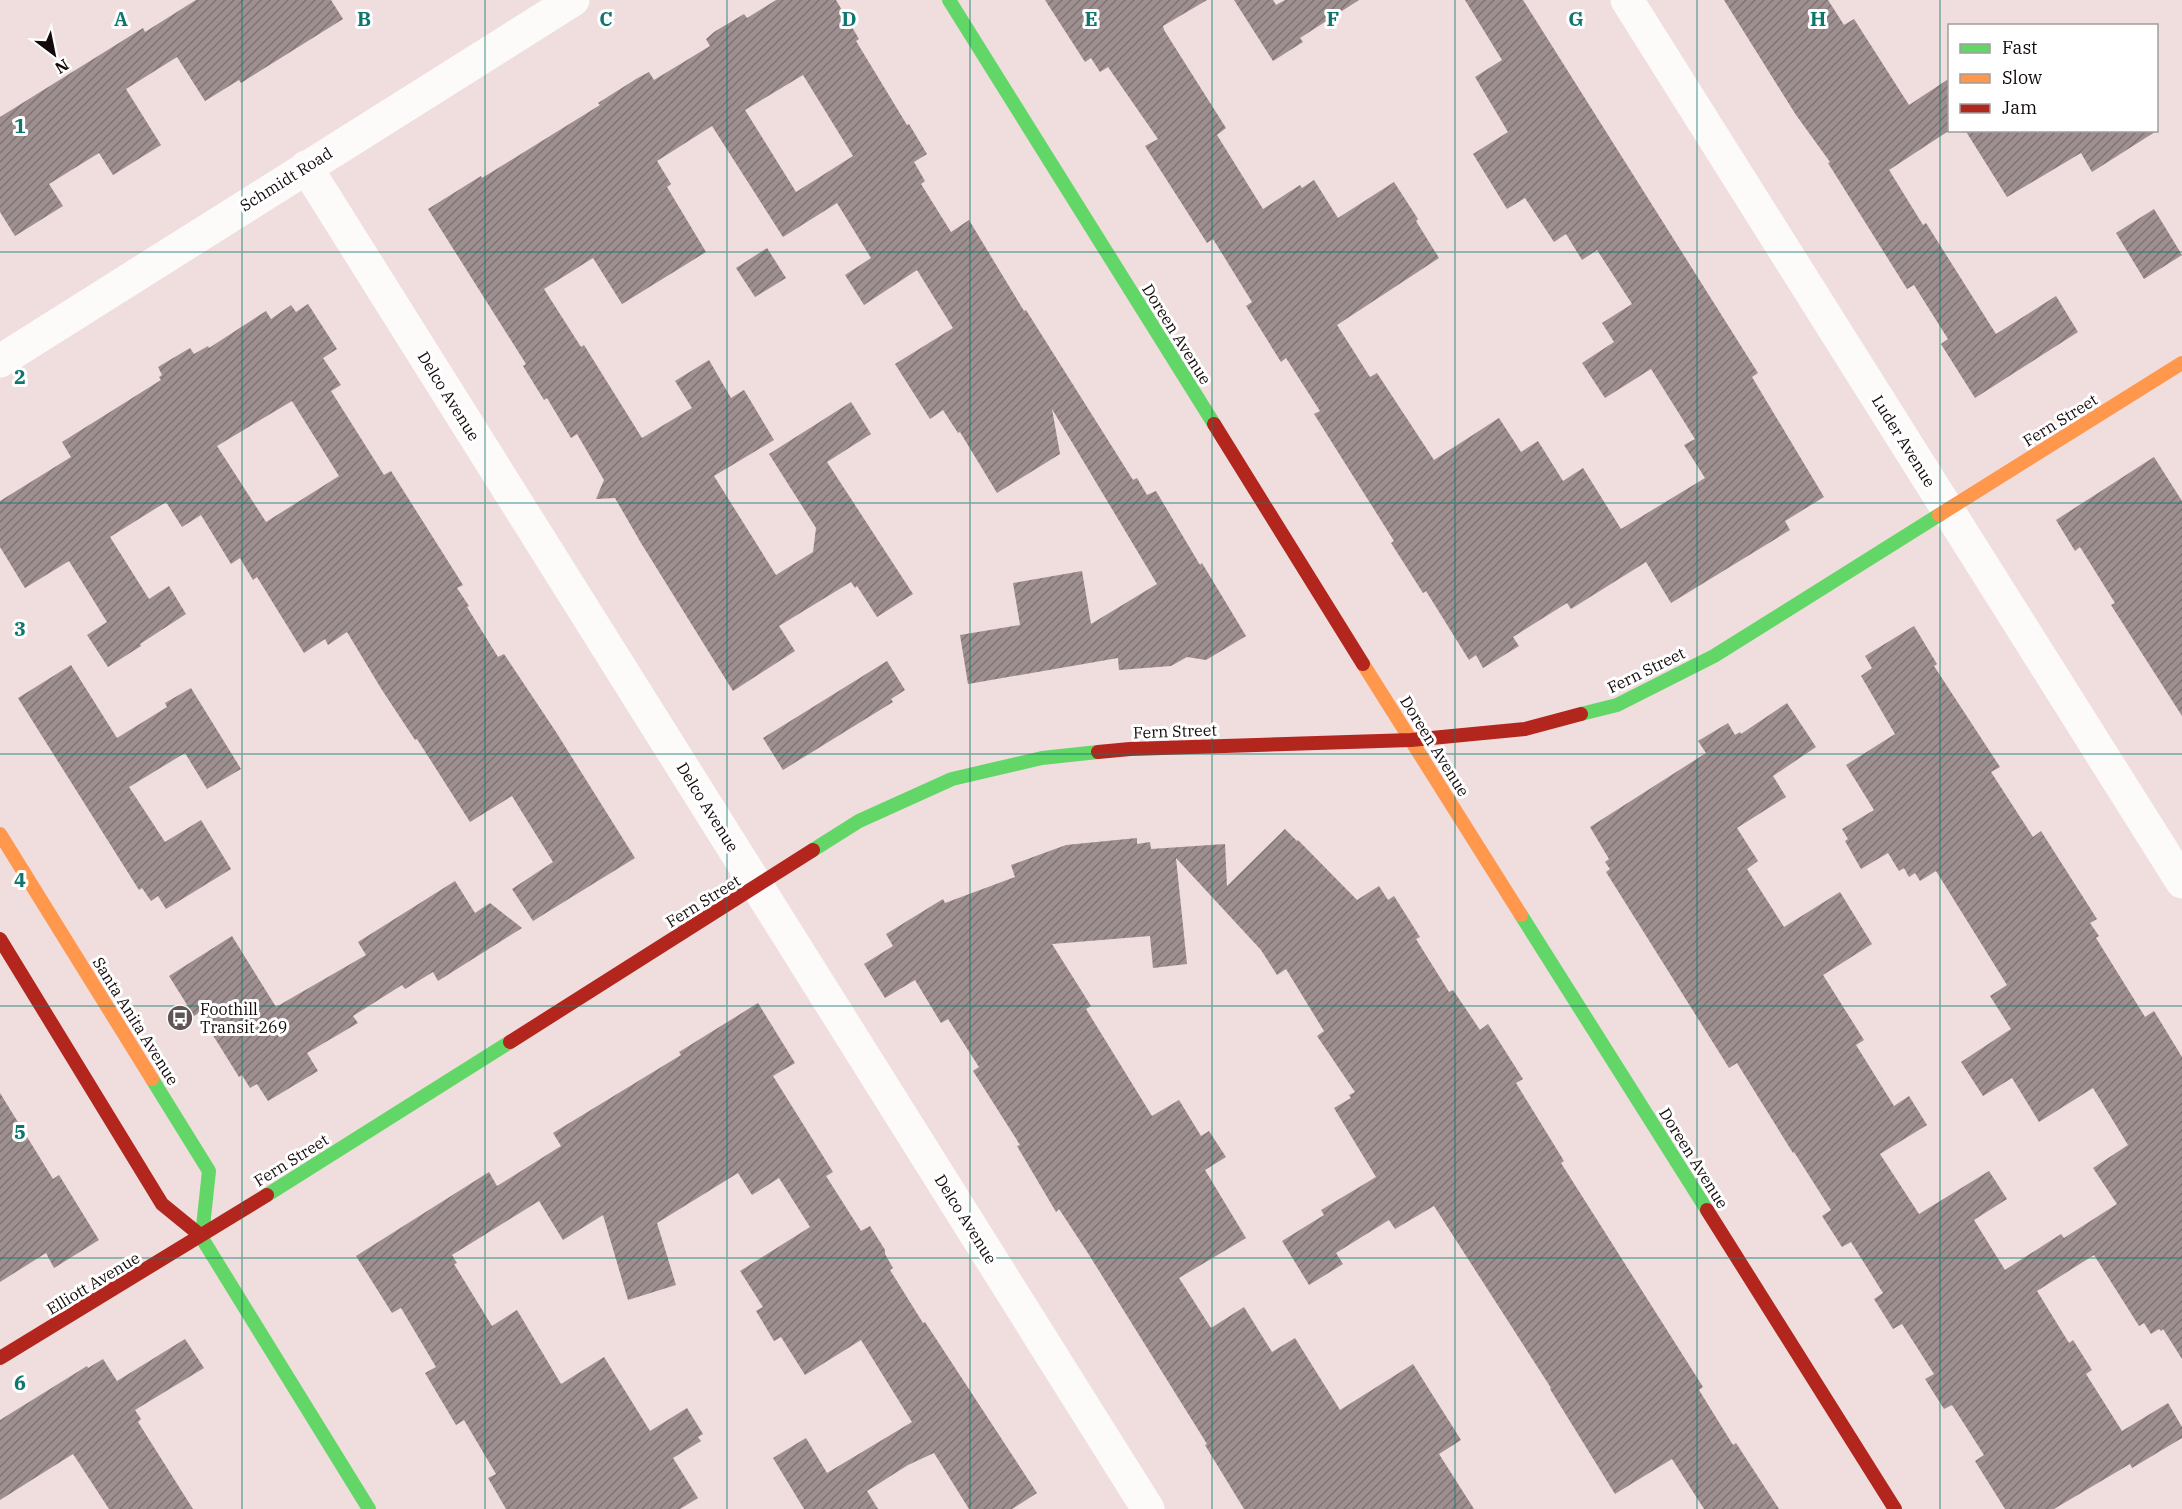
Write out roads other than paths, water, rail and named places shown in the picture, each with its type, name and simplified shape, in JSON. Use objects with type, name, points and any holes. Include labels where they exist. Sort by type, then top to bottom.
[{"type":"street","name":"Schmidt Road","points":[[0,361],[573,0]]},
{"type":"street","name":"Doreen Avenue","points":[[949,0],[1895,1509]]},
{"type":"street","name":"Luder Avenue","points":[[1627,0],[2182,882]]},
{"type":"street","name":"Delco Avenue","points":[[306,167],[1148,1509]]},
{"type":"street","name":"Fern Street","points":[[202,1236],[859,821],[952,779],[1042,758],[1130,749],[1411,740],[1526,729],[1617,705],[1714,656],[2182,363]]},
{"type":"street","name":"Santa Anita Avenue","points":[[0,834],[209,1171],[202,1236]]},
{"type":"street","points":[[0,939],[162,1204],[202,1236],[369,1509]]},
{"type":"street","name":"Elliott Avenue","points":[[0,1358],[202,1236]]},
{"type":"place","name":"Foothill Transit 269","points":[[180,1018]]}]
